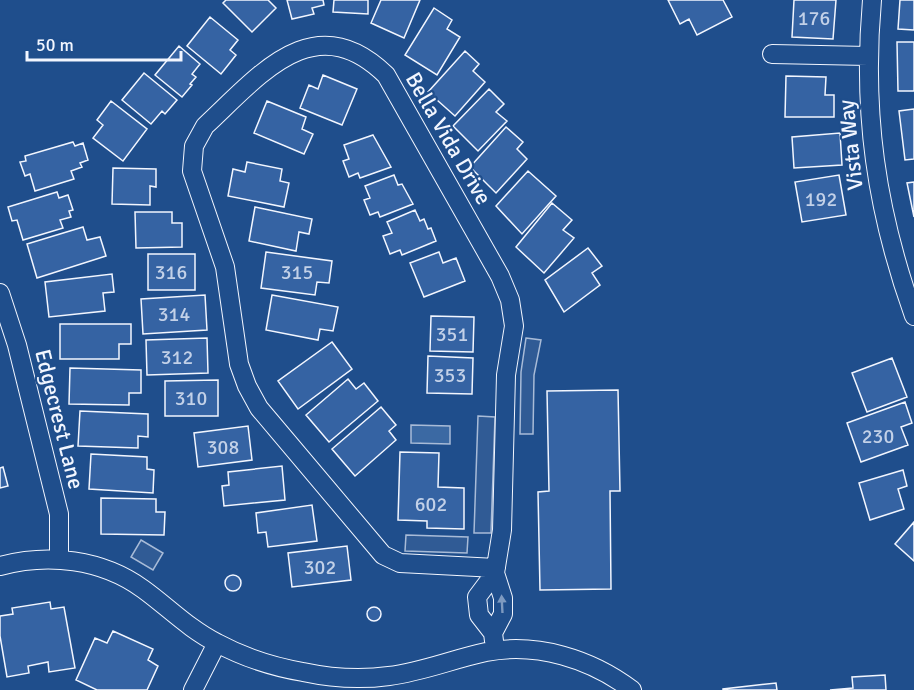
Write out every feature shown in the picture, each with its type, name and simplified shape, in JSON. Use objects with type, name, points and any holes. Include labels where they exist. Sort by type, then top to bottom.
[{"type":"street","name":"Vista Way","points":[[872,0],[868,56],[870,125],[877,185],[892,251],[914,316]]},
{"type":"street","name":"Bella Vida Drive","points":[[494,642],[503,614],[503,598],[496,571],[502,530],[506,375],[513,340],[512,312],[505,288],[386,75],[368,59],[348,49],[319,45],[293,51],[270,66],[205,126],[198,135],[191,156],[194,180],[225,267],[239,364],[247,386],[260,408],[383,555],[400,563],[496,571]]},
{"type":"street","points":[[772,54],[868,56]]},
{"type":"street","name":"Edgecrest Lane","points":[[0,293],[17,345],[59,514],[59,558]]},
{"type":"street","points":[[0,566],[59,558],[100,568],[127,579],[217,643],[284,669],[337,677],[364,678],[412,672],[494,642],[559,654],[602,671],[632,690]]},
{"type":"street","name":"Bella Vida Drive","points":[[494,642],[479,615],[477,597],[496,571]]},
{"type":"street","points":[[193,690],[217,643]]},
{"type":"shaded area","points":[[526,338],[541,340],[534,375],[533,434],[520,434],[521,372]]},
{"type":"shaded area","points":[[478,416],[495,417],[491,533],[474,533]]},
{"type":"shaded area","points":[[411,425],[450,426],[450,444],[411,443]]},
{"type":"shaded area","points":[[406,535],[468,537],[467,553],[405,551]]},
{"type":"shaded area","points":[[141,540],[163,553],[153,570],[131,557]]},
{"type":"building","points":[[226,0],[268,0],[276,8],[252,32],[223,3]]},
{"type":"building","points":[[287,0],[323,0],[324,5],[312,8],[314,14],[292,19]]},
{"type":"building","points":[[334,0],[368,0],[368,14],[333,12]]},
{"type":"building","points":[[381,0],[420,0],[404,38],[371,23]]},
{"type":"building","points":[[668,0],[723,0],[732,17],[697,35],[689,19],[680,24]]},
{"type":"building","points":[[794,0],[836,0],[833,39],[792,37]]},
{"type":"building","points":[[900,0],[914,0],[914,30],[898,29]]},
{"type":"building","points":[[434,8],[452,20],[447,29],[460,37],[437,75],[405,55]]},
{"type":"building","points":[[210,17],[238,40],[230,50],[236,55],[221,74],[187,46]]},
{"type":"building","points":[[897,42],[914,42],[914,91],[898,91]]},
{"type":"building","points":[[179,46],[200,64],[192,74],[196,77],[190,84],[192,85],[182,97],[155,75]]},
{"type":"building","points":[[465,51],[479,64],[473,71],[485,82],[455,116],[428,92]]},
{"type":"building","points":[[144,73],[177,100],[165,114],[162,111],[151,124],[122,100]]},
{"type":"building","points":[[323,75],[357,89],[342,125],[300,108],[309,85],[318,89]]},
{"type":"building","points":[[786,76],[826,77],[825,95],[834,95],[834,117],[785,117]]},
{"type":"building","points":[[489,89],[504,104],[496,112],[507,121],[478,151],[453,126]]},
{"type":"building","points":[[111,101],[147,129],[123,161],[93,138],[103,125],[97,120]]},
{"type":"building","points":[[267,101],[306,117],[302,129],[313,134],[304,154],[254,133]]},
{"type":"building","points":[[914,109],[914,159],[905,160],[899,111]]},
{"type":"building","points":[[506,127],[523,142],[517,149],[527,159],[496,193],[470,167]]},
{"type":"building","points":[[840,133],[842,165],[794,168],[792,137]]},
{"type":"building","points":[[373,135],[391,167],[360,178],[358,173],[349,177],[343,161],[349,159],[344,145]]},
{"type":"building","points":[[73,142],[75,146],[83,143],[88,160],[80,163],[82,167],[71,171],[74,179],[35,191],[30,174],[25,176],[20,162],[26,161],[25,156]]},
{"type":"building","points":[[247,162],[282,169],[280,181],[289,183],[284,207],[228,196],[233,169],[245,172]]},
{"type":"building","points":[[113,168],[156,169],[156,187],[150,186],[150,205],[112,204]]},
{"type":"building","points":[[528,171],[556,196],[522,234],[496,206]]},
{"type":"building","points":[[394,175],[398,185],[402,184],[413,204],[380,217],[378,212],[370,215],[364,200],[370,198],[365,186]]},
{"type":"building","points":[[839,175],[846,215],[802,222],[795,182]]},
{"type":"building","points":[[914,182],[914,217],[907,183]]},
{"type":"building","points":[[57,192],[59,198],[68,195],[73,210],[69,211],[71,217],[60,220],[63,228],[23,240],[17,220],[12,221],[8,207]]},
{"type":"building","points":[[552,203],[572,220],[563,230],[574,238],[544,273],[516,247]]},
{"type":"building","points":[[255,207],[312,219],[309,234],[299,232],[296,251],[249,241]]},
{"type":"building","points":[[415,210],[420,221],[424,219],[428,229],[431,228],[436,241],[402,255],[400,250],[390,254],[383,236],[392,233],[387,222]]},
{"type":"building","points":[[135,212],[172,212],[172,223],[182,223],[182,247],[136,248]]},
{"type":"building","points":[[83,227],[87,240],[100,237],[106,256],[37,278],[27,244]]},
{"type":"building","points":[[588,248],[602,266],[592,273],[600,285],[564,312],[545,280]]},
{"type":"building","points":[[266,252],[332,261],[329,283],[317,282],[315,295],[261,288]]},
{"type":"building","points":[[439,252],[443,263],[456,258],[465,281],[424,297],[410,263]]},
{"type":"building","points":[[148,254],[195,254],[195,290],[148,290]]},
{"type":"building","points":[[112,274],[114,292],[103,293],[105,311],[49,317],[45,282]]},
{"type":"building","points":[[205,295],[207,330],[143,334],[141,299]]},
{"type":"building","points":[[272,295],[338,307],[333,331],[320,329],[318,340],[266,330]]},
{"type":"building","points":[[431,316],[474,317],[473,352],[430,351]]},
{"type":"building","points":[[60,324],[131,324],[131,344],[119,344],[119,359],[60,359]]},
{"type":"building","points":[[207,338],[208,373],[147,375],[146,340]]},
{"type":"building","points":[[332,342],[352,369],[298,409],[278,381]]},
{"type":"building","points":[[428,356],[473,358],[472,394],[427,393]]},
{"type":"building","points":[[892,358],[907,397],[867,412],[852,373]]},
{"type":"building","points":[[70,368],[141,370],[141,393],[129,393],[129,405],[69,404]]},
{"type":"building","points":[[348,379],[356,389],[364,383],[378,401],[329,442],[306,415]]},
{"type":"building","points":[[218,380],[218,416],[165,416],[165,381]]},
{"type":"building","points":[[618,390],[620,491],[610,491],[611,589],[540,590],[538,492],[549,491],[547,391]]},
{"type":"building","points":[[905,402],[912,423],[901,427],[908,445],[861,462],[847,423]]},
{"type":"building","points":[[381,407],[396,425],[389,431],[396,440],[355,476],[332,449]]},
{"type":"building","points":[[80,411],[148,414],[148,437],[138,436],[138,448],[78,446]]},
{"type":"building","points":[[248,426],[252,460],[198,467],[194,433]]},
{"type":"building","points":[[400,452],[439,453],[438,487],[464,488],[464,529],[427,528],[427,521],[398,520]]},
{"type":"building","points":[[91,454],[147,457],[147,469],[154,470],[153,493],[89,489]]},
{"type":"building","points":[[282,466],[285,500],[224,506],[222,486],[229,485],[228,472]]},
{"type":"building","points":[[3,467],[8,486],[0,488],[0,468]]},
{"type":"building","points":[[903,470],[907,486],[898,489],[904,509],[870,520],[859,483]]},
{"type":"building","points":[[101,498],[156,499],[156,512],[165,512],[164,535],[101,534]]},
{"type":"building","points":[[312,505],[317,541],[268,547],[266,532],[258,533],[256,513]]},
{"type":"building","points":[[914,522],[914,561],[895,544]]},
{"type":"building","points":[[347,546],[351,580],[292,587],[288,553]]},
{"type":"building","points":[[233,575],[239,577],[241,583],[239,589],[233,591],[227,589],[225,583],[227,577]]},
{"type":"building","points":[[50,602],[51,609],[64,607],[75,668],[49,672],[48,662],[28,666],[29,673],[7,677],[0,636],[0,616],[13,614],[12,608]]},
{"type":"building","points":[[371,607],[377,607],[381,614],[377,621],[371,621],[367,617],[367,611]]},
{"type":"building","points":[[113,631],[153,649],[148,660],[158,666],[147,690],[97,690],[76,680],[95,638],[107,643]]},
{"type":"building","points":[[885,675],[886,690],[830,690],[853,688],[852,677]]},
{"type":"building","points":[[776,683],[777,690],[723,690],[723,689]]}]
